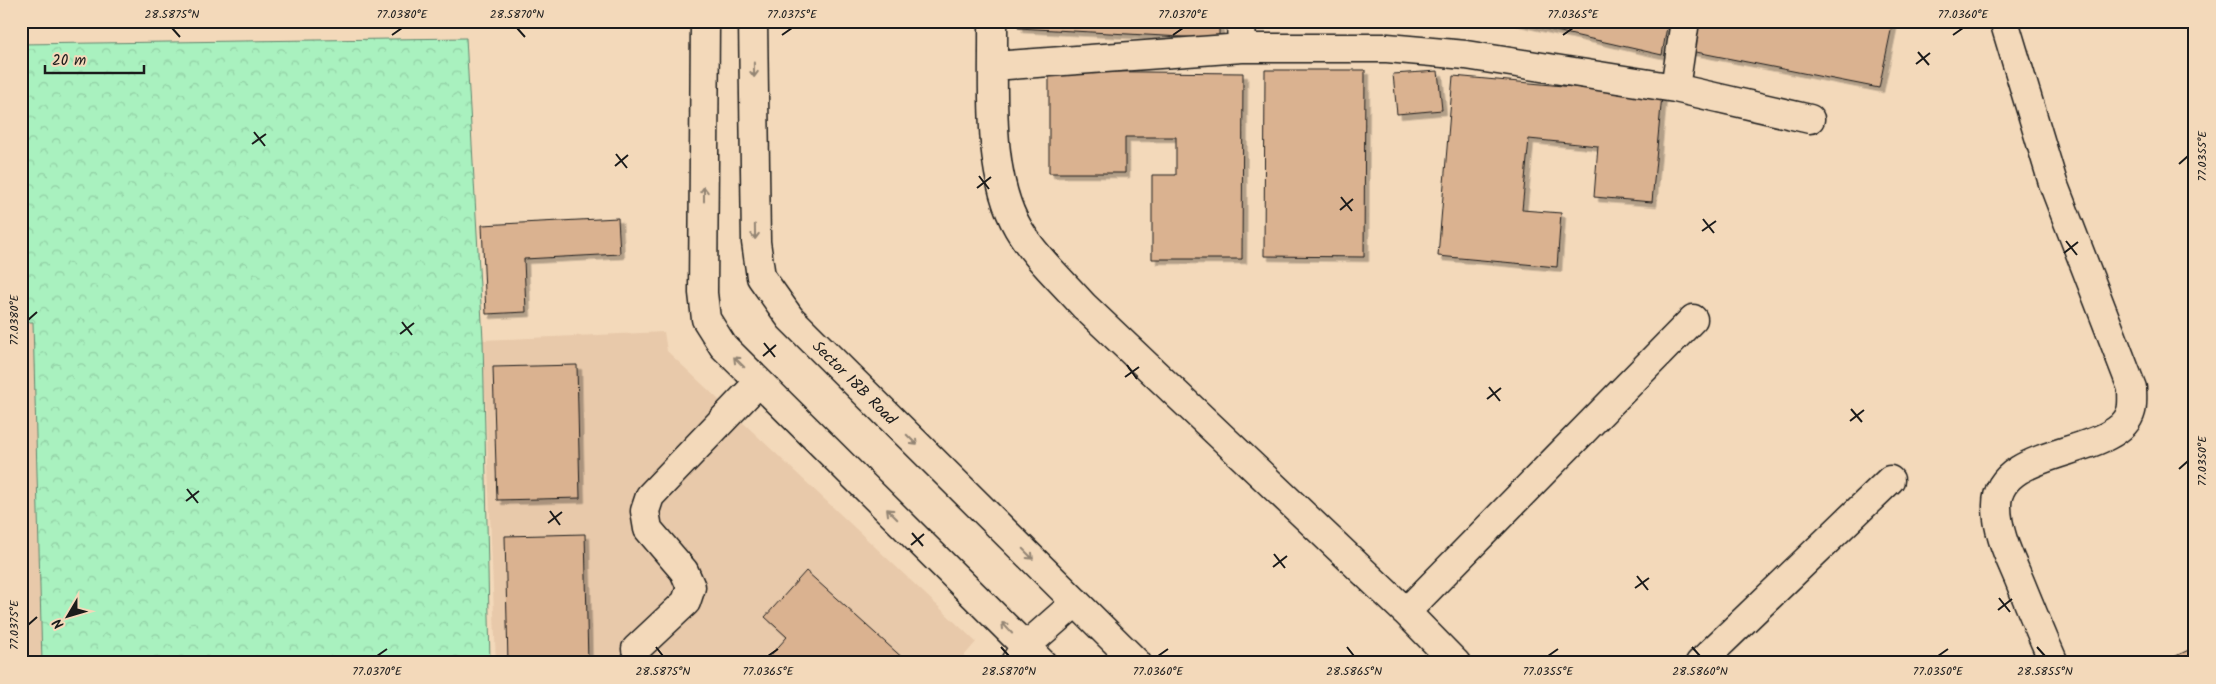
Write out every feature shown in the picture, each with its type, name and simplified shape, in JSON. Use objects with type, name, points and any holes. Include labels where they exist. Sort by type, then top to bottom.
[{"type":"street","points":[[705,21],[703,293],[706,319],[723,346],[1027,658],[1076,602]]},
{"type":"street","name":"Sector 18B Road","points":[[753,21],[756,242],[762,277],[790,318],[1137,663]]},
{"type":"street","points":[[993,21],[995,148],[1003,192],[1018,227],[1038,256],[1084,306],[1406,612],[1456,663]]},
{"type":"street","points":[[1675,88],[1684,21]]},
{"type":"street","points":[[2004,21],[2053,182],[2132,388],[2131,412],[2122,426],[2109,435],[2032,463],[2012,476],[2000,488],[1996,506],[2002,541],[2054,663]]},
{"type":"street","points":[[994,66],[1241,34],[1466,54],[1675,88],[1810,119]]},
{"type":"street","points":[[1406,612],[1693,319]]},
{"type":"street","points":[[636,649],[686,602],[691,587],[684,571],[648,529],[645,511],[650,496],[759,382]]},
{"type":"street","points":[[1700,663],[1890,480]]},
{"type":"shaded area","points":[[21,322],[33,322],[42,663],[21,663]]},
{"type":"shaded area","points":[[664,332],[667,351],[976,642],[958,663],[496,663],[483,340]]},
{"type":"green space","points":[[466,38],[483,340],[490,663],[42,663],[33,322],[21,322],[21,44]]},
{"type":"building","points":[[1018,21],[1219,21],[1219,39],[1018,28]]},
{"type":"building","points":[[1512,21],[1668,21],[1662,55]]},
{"type":"building","points":[[1691,21],[1893,21],[1879,88],[1686,50]]},
{"type":"building","points":[[1265,70],[1365,70],[1364,257],[1264,256]]},
{"type":"building","points":[[1049,71],[1243,73],[1242,259],[1152,259],[1152,175],[1176,175],[1176,137],[1125,137],[1125,173],[1049,173]]},
{"type":"building","points":[[1438,71],[1442,110],[1397,114],[1393,74]]},
{"type":"building","points":[[1453,76],[1662,95],[1652,202],[1594,197],[1598,146],[1529,139],[1522,210],[1561,213],[1557,267],[1438,256]]},
{"type":"building","points":[[618,218],[620,254],[524,259],[526,312],[486,314],[482,225]]},
{"type":"building","points":[[577,365],[580,498],[497,500],[493,367]]},
{"type":"building","points":[[585,534],[588,663],[508,663],[505,536]]},
{"type":"building","points":[[806,571],[906,661],[904,663],[764,663],[787,637],[765,617]]},
{"type":"building","points":[[2195,647],[2195,663],[2161,663]]}]
